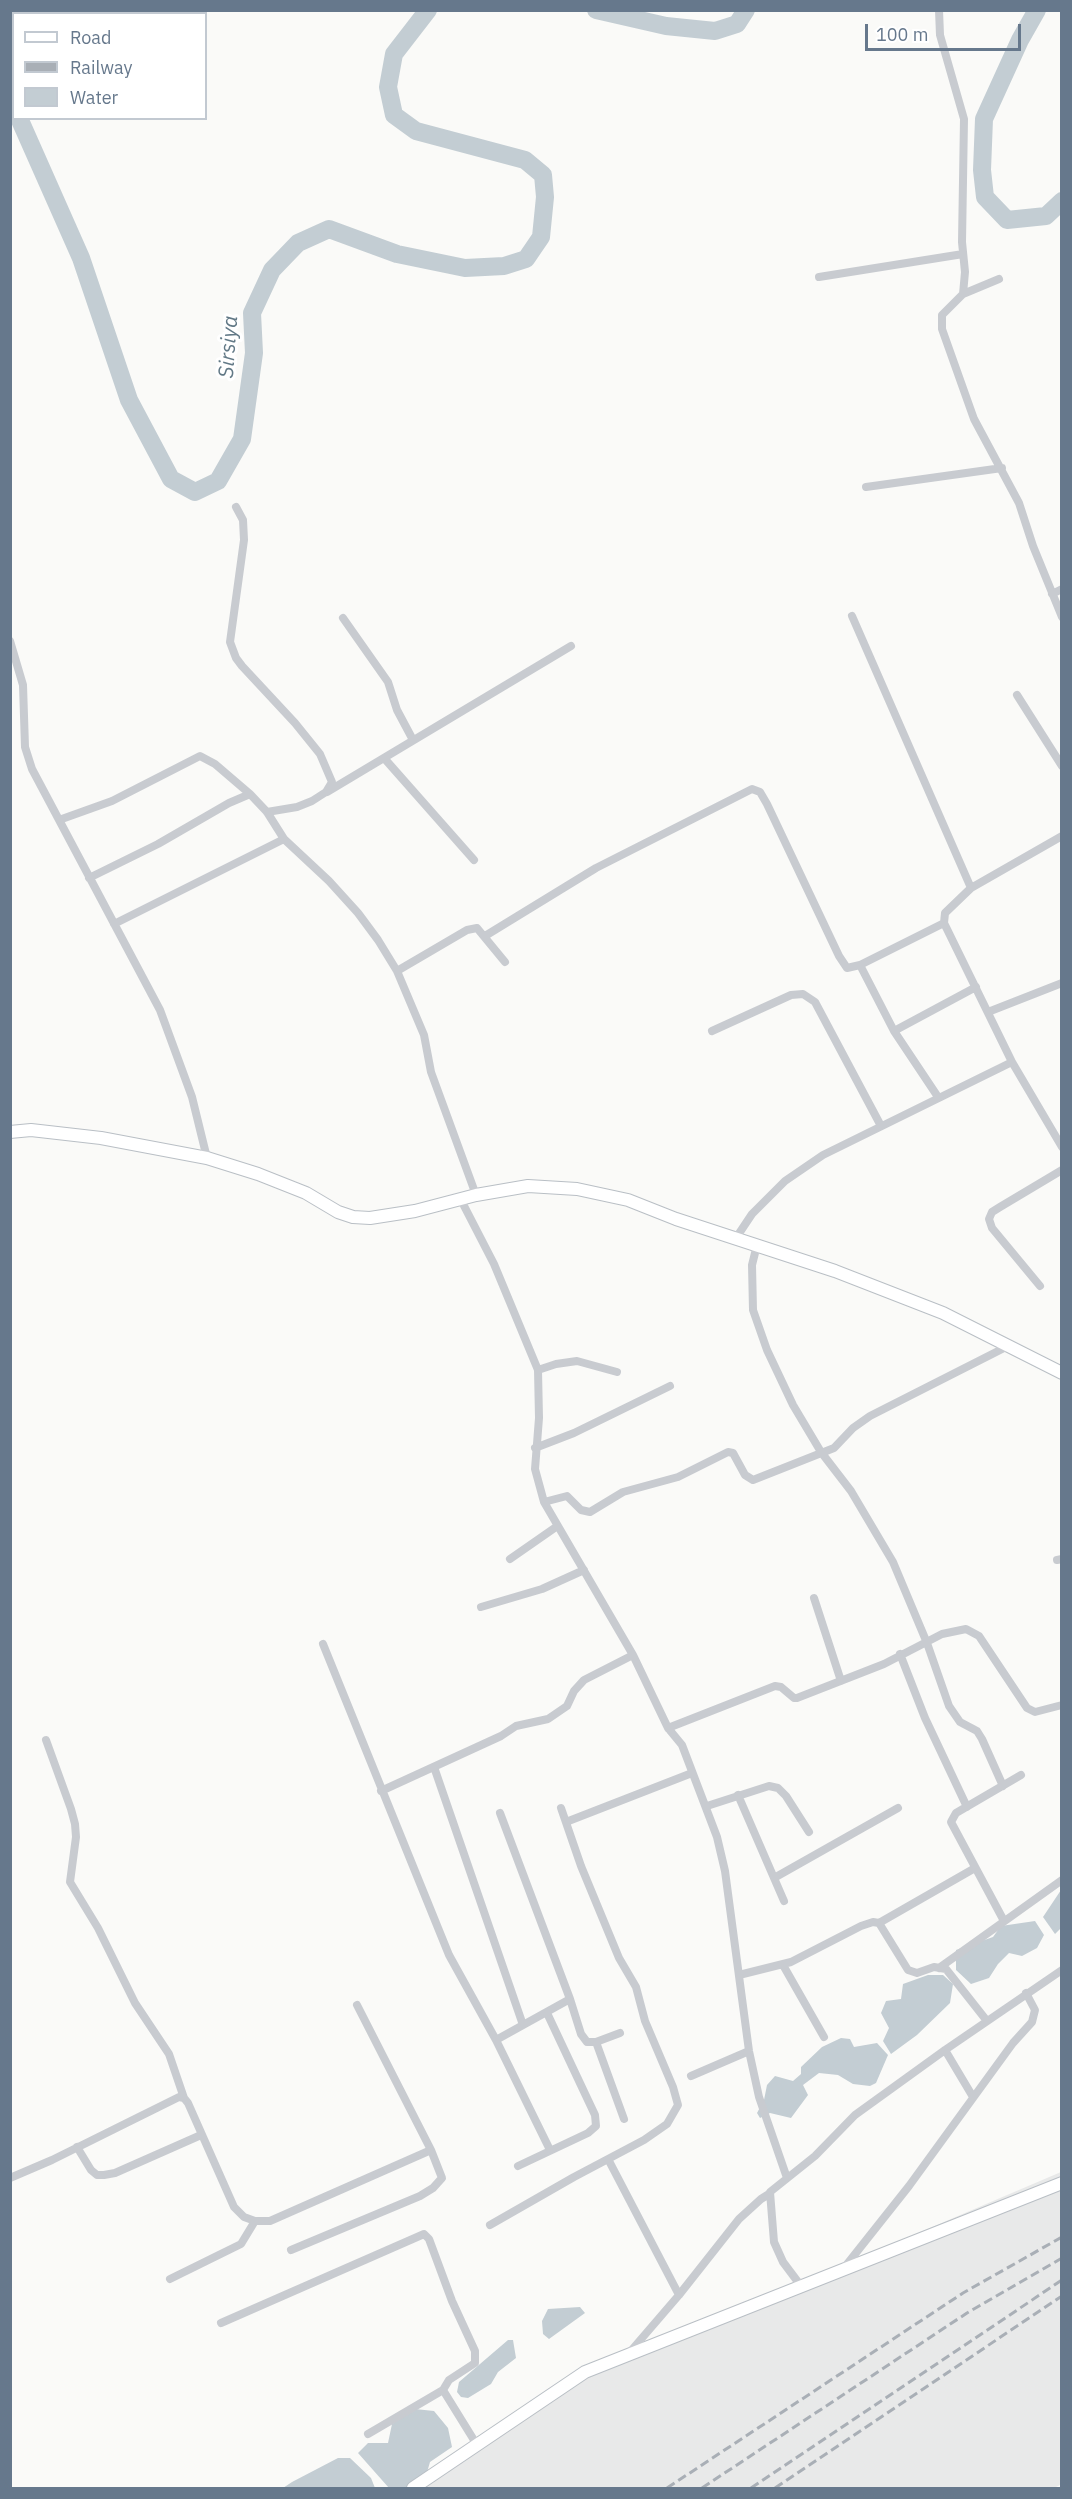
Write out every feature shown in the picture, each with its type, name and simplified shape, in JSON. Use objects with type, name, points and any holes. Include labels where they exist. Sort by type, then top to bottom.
[{"type":"street","points":[[939,10],[940,35],[964,119],[963,254],[965,272],[963,294]]},
{"type":"street","points":[[819,277],[963,254]]},
{"type":"street","points":[[999,279],[963,294],[942,315],[942,329],[979,433],[1002,468],[1019,503],[1062,617]]},
{"type":"street","points":[[866,487],[1002,468]]},
{"type":"street","points":[[236,507],[243,520],[244,540],[230,642],[236,658],[320,754],[332,782],[326,792]]},
{"type":"street","points":[[1052,594],[1062,589]]},
{"type":"street","points":[[852,616],[971,888]]},
{"type":"street","points":[[343,618],[388,682],[393,691],[397,710],[413,740]]},
{"type":"street","points":[[10,641],[23,684],[26,747],[32,769],[160,1010],[192,1097],[207,1158]]},
{"type":"street","points":[[267,812],[297,807],[326,792],[571,646]]},
{"type":"street","points":[[1017,695],[1062,766]]},
{"type":"street","points":[[59,820],[112,801],[200,756],[215,764],[250,794],[267,812],[284,839],[329,881],[358,913],[397,970],[424,1035],[431,1072],[476,1195]]},
{"type":"street","points":[[384,758],[474,860]]},
{"type":"street","points":[[486,936],[596,867],[752,789],[760,792],[767,804],[839,956],[847,968],[860,965],[944,923]]},
{"type":"street","points":[[89,878],[250,794]]},
{"type":"street","points":[[1062,836],[971,888],[945,913],[944,923],[1012,1062],[1062,1147]]},
{"type":"street","points":[[114,924],[284,839]]},
{"type":"street","points":[[397,970],[467,930],[477,928],[486,936],[505,962]]},
{"type":"street","points":[[860,965],[894,1031],[938,1097]]},
{"type":"street","points":[[988,1012],[1062,983]]},
{"type":"street","points":[[894,1031],[976,987]]},
{"type":"street","points":[[712,1031],[791,995],[803,994],[814,1002],[882,1126]]},
{"type":"street","points":[[736,1238],[752,1214],[785,1181],[823,1155],[1012,1062]]},
{"type":"street","points":[[10,1132],[30,1130],[101,1137],[207,1158],[258,1174],[306,1193],[338,1212],[353,1217],[370,1218],[528,1186],[577,1189],[628,1200],[676,1219],[835,1271],[943,1313],[1062,1373]]},
{"type":"street","points":[[1040,1286],[992,1228],[989,1219],[992,1212],[1062,1170]]},
{"type":"street","points":[[461,1200],[494,1264],[538,1370],[539,1418],[535,1448],[538,1488],[556,1527],[584,1570],[633,1655],[668,1728],[682,1745],[717,1837],[759,2097],[787,2178]]},
{"type":"street","points":[[757,1245],[752,1265],[753,1310],[758,1329],[793,1405],[821,1452],[851,1491],[893,1562],[927,1643],[949,1706],[960,1722],[977,1731],[1003,1786]]},
{"type":"street","points":[[544,1502],[567,1496],[581,1510],[590,1512],[623,1492],[678,1477],[728,1452],[733,1453],[745,1475],[753,1480],[834,1448],[853,1428],[870,1416],[1010,1345]]},
{"type":"street","points":[[538,1370],[556,1364],[578,1361],[617,1372]]},
{"type":"street","points":[[535,1448],[573,1433],[670,1386]]},
{"type":"street","points":[[510,1559],[556,1527]]},
{"type":"street","points":[[481,1607],[542,1589],[584,1570]]},
{"type":"street","points":[[814,1598],[841,1681]]},
{"type":"street","points":[[668,1728],[775,1686],[781,1687],[794,1698],[884,1664],[900,1654],[954,1630],[966,1629],[975,1632],[1027,1708],[1035,1712],[1062,1705]]},
{"type":"street","points":[[323,1644],[448,1955],[496,2040],[550,2150]]},
{"type":"street","points":[[900,1654],[925,1718],[967,1807]]},
{"type":"street","points":[[381,1791],[501,1736],[516,1726],[548,1719],[567,1706],[574,1691],[584,1680],[633,1655]]},
{"type":"street","points":[[46,1740],[75,1824],[70,1882],[98,1928],[135,2003],[169,2054],[184,2098],[234,2207],[244,2217],[255,2221],[270,2221],[431,2150]]},
{"type":"street","points":[[434,1767],[523,2025]]},
{"type":"street","points":[[566,1822],[692,1773]]},
{"type":"street","points":[[1004,1921],[951,1822],[956,1813],[1021,1775]]},
{"type":"street","points":[[706,1806],[769,1785],[778,1788],[786,1796],[808,1832]]},
{"type":"street","points":[[738,1795],[784,1901]]},
{"type":"street","points":[[490,2225],[644,2140],[667,2124],[678,2105],[645,2021],[636,1987],[619,1958],[581,1866],[561,1808]]},
{"type":"street","points":[[774,1878],[898,1808]]},
{"type":"street","points":[[500,1813],[581,2034],[587,2042],[596,2042],[620,2033]]},
{"type":"street","points":[[739,1975],[783,1965],[861,1926],[873,1922],[879,1923],[975,1868]]},
{"type":"street","points":[[939,1968],[1062,1880]]},
{"type":"street","points":[[879,1923],[908,1970],[917,1973],[934,1967],[946,1969],[987,2021]]},
{"type":"street","points":[[783,1965],[824,2037]]},
{"type":"street","points":[[626,2357],[740,2219],[761,2199],[815,2156],[855,2115],[1026,1993],[1062,1970]]},
{"type":"street","points":[[843,2269],[909,2186],[1013,2043],[1032,2022],[1035,2010],[1026,1993]]},
{"type":"street","points":[[496,2040],[570,1999]]},
{"type":"street","points":[[291,2250],[433,2188],[442,2178],[431,2150],[357,2006]]},
{"type":"street","points":[[518,2166],[588,2133],[596,2126],[595,2115],[547,2013]]},
{"type":"street","points":[[596,2042],[624,2119]]},
{"type":"street","points":[[945,2050],[973,2097]]},
{"type":"street","points":[[691,2076],[750,2051]]},
{"type":"street","points":[[10,2178],[179,2097],[184,2098]]},
{"type":"street","points":[[77,2147],[92,2170],[97,2175],[104,2175],[115,2173],[201,2135]]},
{"type":"street","points":[[608,2159],[679,2295]]},
{"type":"street","points":[[413,2488],[585,2372],[1062,2182]]},
{"type":"street","points":[[769,2194],[774,2242],[783,2262],[801,2286]]},
{"type":"street","points":[[170,2279],[241,2244],[255,2221]]},
{"type":"street","points":[[221,2323],[424,2234],[429,2239],[476,2358],[475,2363],[448,2380],[443,2390],[368,2434]]},
{"type":"street","points":[[443,2390],[477,2445]]},
{"type":"shaded area","points":[[1061,2172],[1062,2484],[1054,2488],[413,2488],[588,2374]]},
{"type":"water","points":[[1061,1890],[1061,1928],[1055,1934],[1043,1917]]},
{"type":"water","points":[[1035,1921],[1044,1935],[1037,1948],[1022,1956],[1009,1953],[989,1978],[971,1984],[956,1970],[956,1950],[993,1937],[1001,1926]]},
{"type":"water","points":[[928,1975],[943,1975],[953,1984],[950,2003],[917,2035],[891,2054],[883,2041],[889,2028],[881,2013],[886,2001],[901,1999],[903,1984]]},
{"type":"water","points":[[841,2038],[850,2039],[854,2047],[877,2043],[888,2055],[876,2083],[870,2086],[853,2084],[838,2075],[819,2073],[803,2085],[808,2095],[791,2118],[770,2113],[760,2118],[757,2113],[764,2100],[767,2085],[775,2076],[793,2081],[801,2074],[801,2067],[822,2047]]},
{"type":"water","points":[[580,2307],[585,2313],[549,2339],[543,2334],[542,2321],[548,2309]]},
{"type":"water","points":[[508,2340],[513,2340],[516,2358],[498,2372],[491,2384],[468,2398],[461,2397],[457,2392],[459,2382]]},
{"type":"water","points":[[415,2409],[434,2411],[448,2428],[452,2447],[430,2462],[426,2476],[408,2488],[389,2488],[358,2453],[368,2443],[388,2443],[392,2424]]},
{"type":"water","points":[[338,2458],[350,2458],[371,2478],[375,2488],[283,2488],[292,2482]]},
{"type":"waterway","name":"Sirsiya","points":[[20,120],[81,258],[129,400],[171,479],[195,492],[218,481],[242,439],[254,353],[252,313],[272,270],[298,243],[329,229],[397,254],[465,268],[504,266],[526,259],[541,237],[545,197],[543,175],[525,160],[416,131],[394,115],[388,87],[394,54],[428,10]]},
{"type":"waterway","name":"Sirsiya","points":[[596,10],[666,26],[715,31],[737,24],[746,10]]},
{"type":"waterway","name":"Sirsiya","points":[[1037,10],[1020,40],[984,119],[982,170],[985,197],[1007,220],[1046,216],[1062,201]]},
{"type":"railway","points":[[667,2488],[963,2293],[1062,2237]]},
{"type":"railway","points":[[702,2488],[967,2313],[1062,2258]]},
{"type":"railway","points":[[751,2488],[1062,2280]]},
{"type":"railway","points":[[775,2488],[1062,2296]]}]
